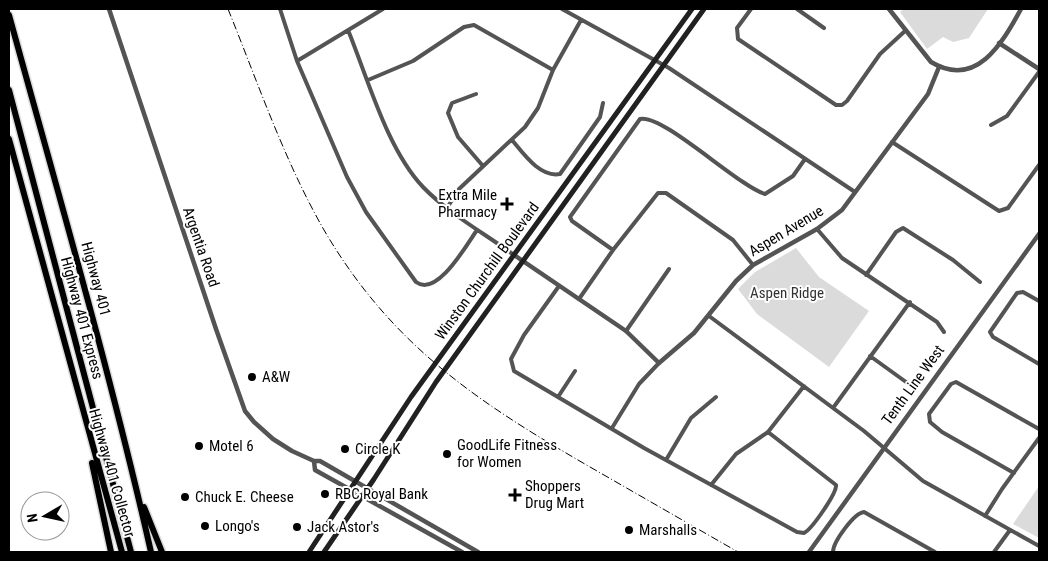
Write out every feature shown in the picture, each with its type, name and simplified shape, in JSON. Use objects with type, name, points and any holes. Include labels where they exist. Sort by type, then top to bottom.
[{"type":"highway","name":"Highway 401","points":[[9,15],[81,271],[151,552]]},
{"type":"highway","name":"Highway 401 Express","points":[[9,90],[131,552]]},
{"type":"highway","name":"Highway 401 Collector","points":[[9,139],[122,552]]},
{"type":"highway","points":[[79,400],[111,552]]},
{"type":"highway","points":[[137,490],[162,552]]},
{"type":"main road","name":"Winston Churchill Boulevard","points":[[309,552],[411,397],[692,9]]},
{"type":"main road","name":"Winston Churchill Boulevard","points":[[324,552],[436,382],[704,9]]},
{"type":"street","name":"Argentia Road","points":[[109,9],[245,411],[271,438],[314,461],[320,461],[478,552]]},
{"type":"street","points":[[280,9],[297,61],[338,158],[356,195],[386,244],[416,282],[424,286],[432,285],[451,267],[477,230]]},
{"type":"street","points":[[297,61],[383,9]]},
{"type":"street","points":[[562,9],[663,65],[855,192]]},
{"type":"street","points":[[750,9],[737,28],[738,38],[836,105],[842,105],[848,101],[880,54],[905,31]]},
{"type":"street","points":[[797,9],[824,28]]},
{"type":"street","points":[[889,9],[924,56],[939,67],[960,71],[972,68],[991,55],[1021,9]]},
{"type":"street","points":[[447,208],[459,189],[512,140],[538,108],[554,70],[581,20]]},
{"type":"street","points":[[368,80],[413,60],[464,27],[474,25],[554,70]]},
{"type":"street","points":[[348,30],[393,141],[403,161],[422,186],[447,208],[477,230],[626,331],[645,347],[659,363]]},
{"type":"street","points":[[991,124],[1007,116],[1039,71],[999,43]]},
{"type":"street","name":"Aspen Avenue","points":[[612,428],[639,384],[659,363],[683,344],[736,280],[753,265],[817,228],[842,210],[928,94],[939,67]]},
{"type":"street","points":[[476,94],[452,104],[448,113],[458,137],[483,166]]},
{"type":"street","points":[[512,140],[546,174],[560,174],[600,117],[603,103]]},
{"type":"street","points":[[613,250],[572,221],[570,217],[640,119],[646,118],[673,133],[765,194],[793,176],[805,159]]},
{"type":"street","points":[[892,142],[999,211],[1008,208],[1039,165]]},
{"type":"street","points":[[578,299],[654,194],[662,193],[733,240],[753,265]]},
{"type":"street","points":[[817,228],[842,258],[910,302],[937,322],[944,332]]},
{"type":"street","points":[[866,275],[896,232],[903,228],[953,260],[980,282]]},
{"type":"street","name":"Tenth Line West","points":[[809,552],[1039,234]]},
{"type":"street","points":[[626,331],[669,269]]},
{"type":"street","points":[[559,286],[524,335],[511,359],[514,371],[666,460],[797,532],[808,531],[837,489],[836,485],[768,432]]},
{"type":"street","points":[[1039,301],[1023,292],[1017,293],[990,332],[992,338],[1039,364]]},
{"type":"street","points":[[833,408],[910,302]]},
{"type":"street","points":[[708,316],[833,408],[923,482],[1039,546]]},
{"type":"street","points":[[870,356],[906,382]]},
{"type":"street","points":[[558,397],[575,371]]},
{"type":"street","points":[[1014,473],[942,432],[930,422],[929,414],[950,384],[956,382],[1039,429]]},
{"type":"street","points":[[711,485],[736,454],[768,432],[804,386]]},
{"type":"street","points":[[666,460],[691,418],[716,398]]},
{"type":"street","points":[[985,516],[1039,438]]},
{"type":"street","name":"Argentia Road","points":[[314,461],[316,470],[462,552]]},
{"type":"street","points":[[833,552],[834,545],[855,516],[864,512],[935,552]]},
{"type":"street","points":[[994,552],[1010,530]]},
{"type":"green space","points":[[904,9],[988,9],[969,38],[953,42],[943,37],[927,49],[900,12]]},
{"type":"green space","name":"Aspen Ridge","points":[[796,248],[819,277],[869,311],[829,367],[757,314],[738,289],[755,272]]},
{"type":"green space","points":[[1039,486],[1039,538],[1013,524]]},
{"type":"railway","points":[[228,9],[272,121],[296,176],[324,230],[351,272],[410,341],[478,397],[516,422],[555,447],[738,552]]},
{"type":"place","name":"Extra Mile Pharmacy","points":[[507,204]]},
{"type":"place","name":"A&W","points":[[252,377]]},
{"type":"place","name":"Motel 6","points":[[199,446]]},
{"type":"place","name":"Circle K","points":[[345,449]]},
{"type":"place","name":"GoodLife Fitness for Women","points":[[447,454]]},
{"type":"place","name":"RBC Royal Bank","points":[[325,494]]},
{"type":"place","name":"Shoppers Drug Mart","points":[[515,495]]},
{"type":"place","name":"Chuck E. Cheese","points":[[185,497]]},
{"type":"place","name":"Longo's","points":[[205,526]]},
{"type":"place","name":"Jack Astor's","points":[[297,527]]},
{"type":"place","name":"Marshalls","points":[[629,530]]}]
